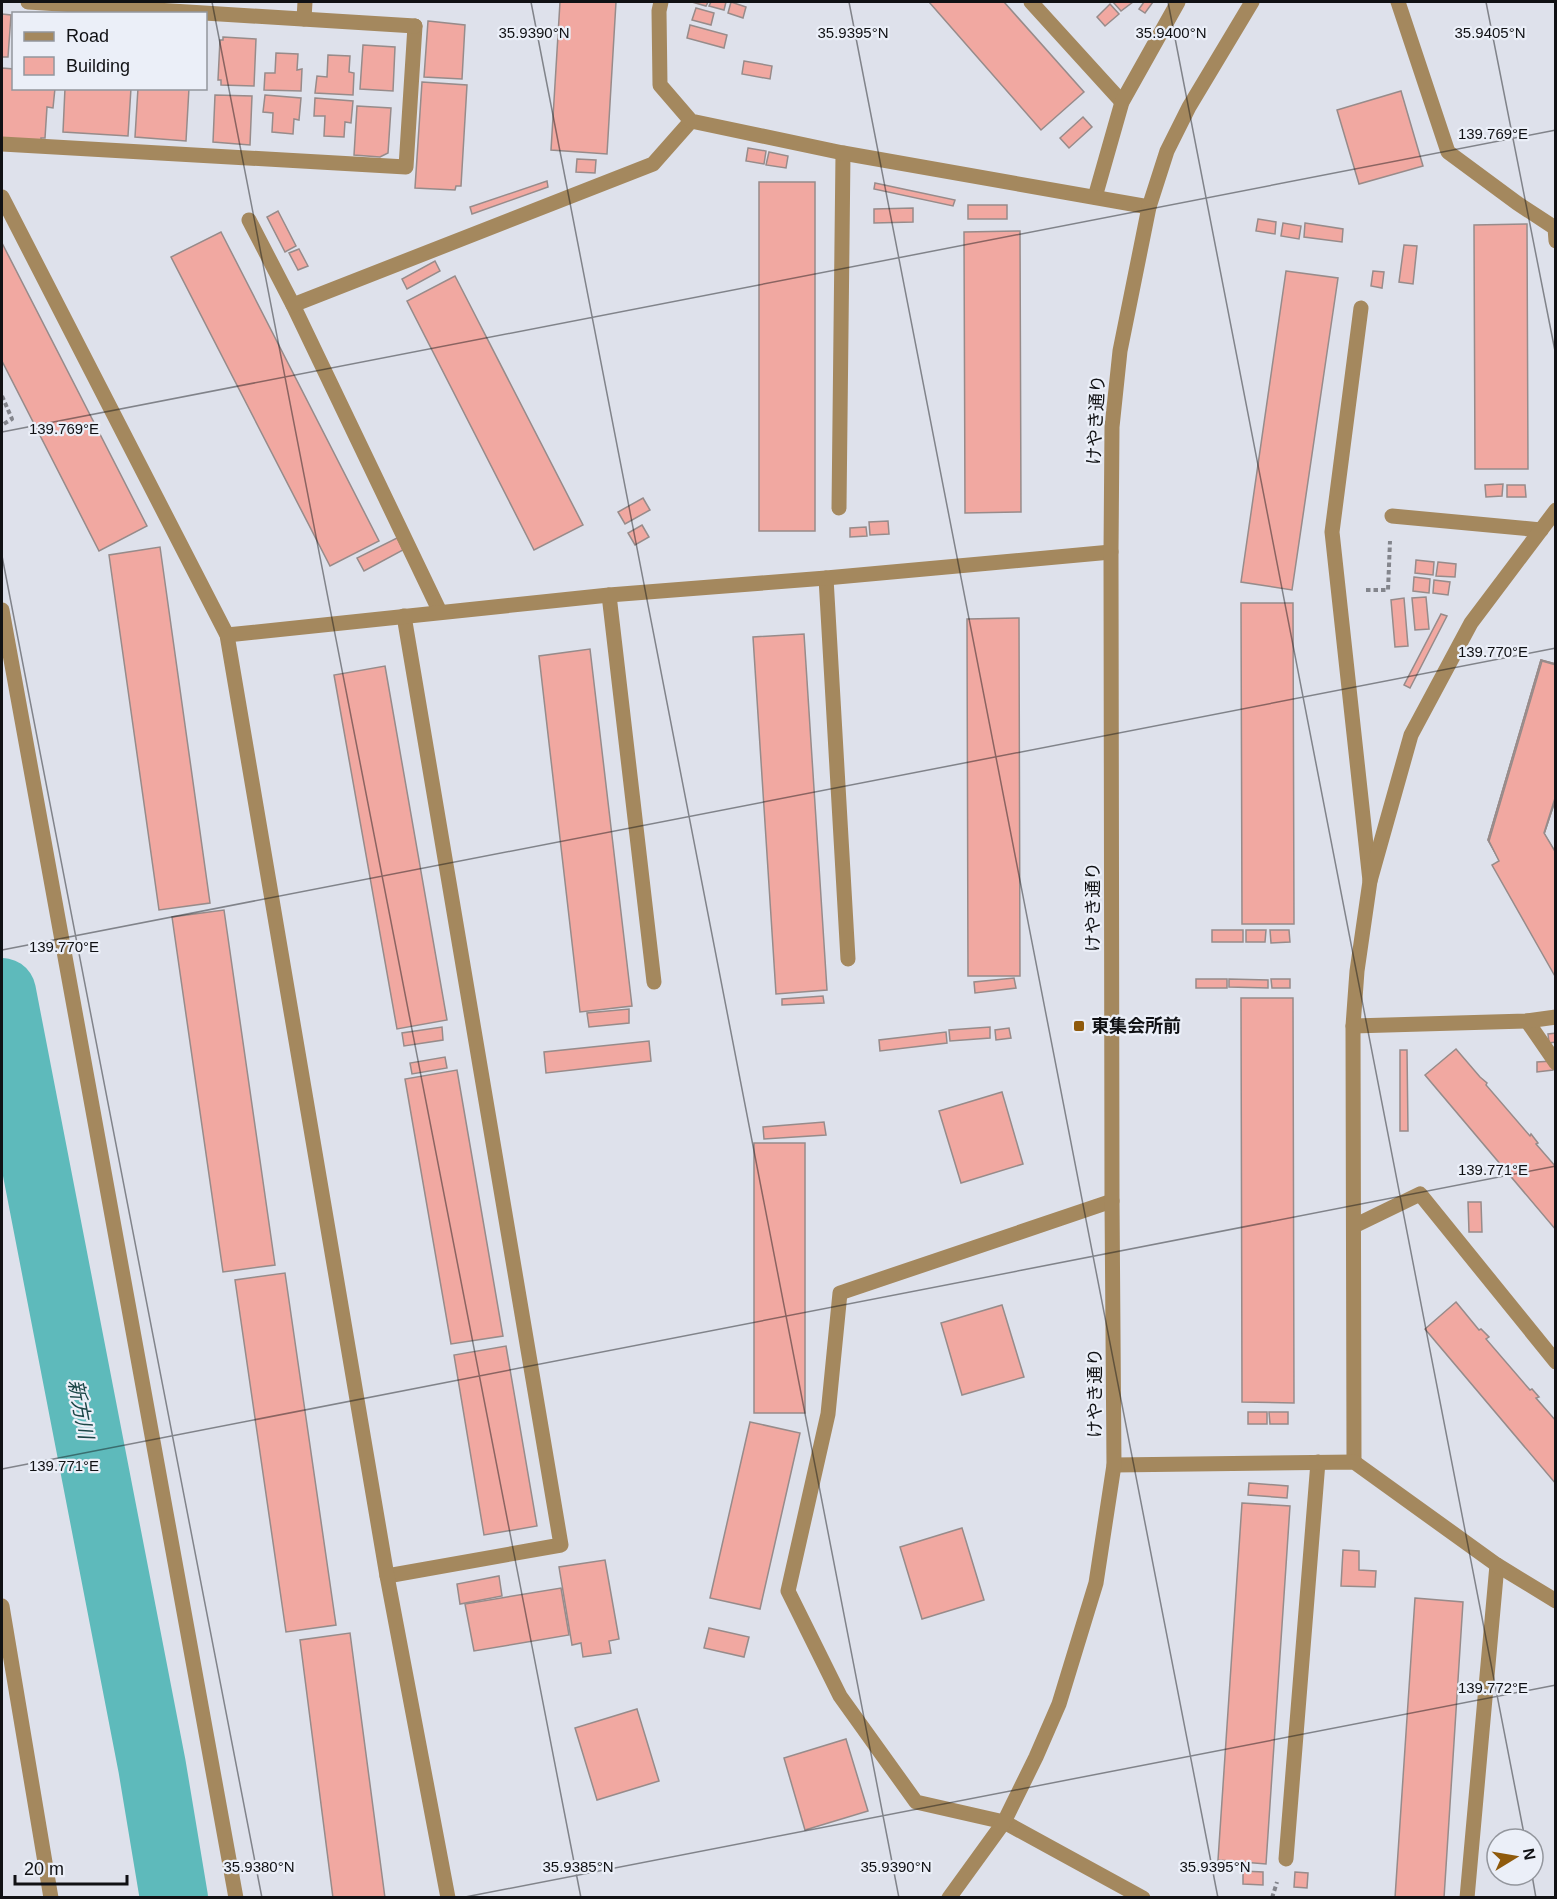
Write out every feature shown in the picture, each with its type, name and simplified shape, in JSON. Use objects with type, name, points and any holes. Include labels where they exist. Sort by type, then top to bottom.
[{"type":"street","points":[[28,2],[190,12]]},
{"type":"street","points":[[303,19],[305,2]]},
{"type":"street","points":[[661,2],[659,11],[660,85],[691,121],[843,153],[1149,207]]},
{"type":"street","points":[[1030,2],[1122,102]]},
{"type":"street","points":[[1095,197],[1122,102],[1178,2]]},
{"type":"street","name":"けやき通り","points":[[949,1898],[1004,1822],[1036,1757],[1062,1693],[1096,1583],[1114,1465],[1112,427],[1120,351],[1149,207],[1167,151],[1189,107],[1252,2]]},
{"type":"street","points":[[1398,2],[1448,152],[1555,228],[1556,241]]},
{"type":"street","points":[[2,144],[406,166],[415,26],[207,13]]},
{"type":"street","points":[[293,305],[653,164],[691,121]]},
{"type":"street","points":[[839,508],[843,153]]},
{"type":"street","points":[[2,197],[227,635],[387,1576],[448,1898]]},
{"type":"street","points":[[249,220],[293,305],[440,612]]},
{"type":"street","points":[[1361,308],[1332,532],[1370,881]]},
{"type":"street","points":[[1354,1461],[1353,1026],[1357,971],[1370,881],[1411,735],[1471,623],[1556,510]]},
{"type":"street","points":[[1392,516],[1541,530]]},
{"type":"street","points":[[227,635],[609,595],[1111,552]]},
{"type":"street","points":[[826,578],[848,959]]},
{"type":"street","points":[[609,595],[654,982]]},
{"type":"street","points":[[2,610],[236,1898]]},
{"type":"street","points":[[387,1576],[561,1545],[404,616]]},
{"type":"street","points":[[1353,1026],[1527,1021],[1556,1017]]},
{"type":"street","points":[[1527,1021],[1556,1063]]},
{"type":"street","points":[[1354,1226],[1420,1194],[1556,1362]]},
{"type":"street","points":[[1112,1201],[840,1293],[828,1414],[788,1591],[840,1696],[916,1802],[1004,1822],[1143,1898]]},
{"type":"street","points":[[1114,1465],[1354,1461],[1497,1565],[1556,1600]]},
{"type":"street","points":[[1286,1859],[1318,1462]]},
{"type":"street","points":[[1467,1898],[1497,1565]]},
{"type":"street","points":[[2,1606],[51,1898]]},
{"type":"path","points":[[2,396],[12,419],[2,425]]},
{"type":"path","points":[[1338,590],[1388,590],[1392,516]]},
{"type":"building","points":[[560,2],[616,2],[607,154],[551,150]]},
{"type":"building","points":[[692,2],[708,2],[706,6]]},
{"type":"building","points":[[711,2],[726,2],[724,10],[709,6]]},
{"type":"building","points":[[731,2],[746,7],[743,18],[728,13]]},
{"type":"building","points":[[929,2],[1004,2],[1084,92],[1041,130]]},
{"type":"building","points":[[1113,2],[1133,2],[1121,11]]},
{"type":"building","points":[[1144,2],[1153,2],[1145,13],[1139,9]]},
{"type":"building","points":[[1110,4],[1119,14],[1105,26],[1097,17]]},
{"type":"building","points":[[696,8],[714,13],[711,25],[692,20]]},
{"type":"building","points":[[2,14],[11,15],[8,57],[2,57]]},
{"type":"building","points":[[428,21],[465,25],[462,79],[424,77]]},
{"type":"building","points":[[690,25],[727,35],[724,48],[687,38]]},
{"type":"building","points":[[223,37],[256,39],[254,86],[221,85],[221,80],[218,80],[220,40],[223,40]]},
{"type":"building","points":[[363,45],[395,47],[393,91],[360,89]]},
{"type":"building","points":[[276,53],[298,54],[297,70],[302,69],[301,91],[264,90],[265,73],[275,73]]},
{"type":"building","points":[[328,55],[350,56],[349,72],[354,73],[353,95],[315,93],[317,76],[327,77]]},
{"type":"building","points":[[744,61],[772,66],[770,79],[742,74]]},
{"type":"building","points":[[2,68],[12,69],[12,90],[55,90],[53,108],[47,107],[45,138],[41,138],[41,141],[2,138]]},
{"type":"building","points":[[422,82],[467,85],[461,186],[456,186],[455,190],[415,188]]},
{"type":"building","points":[[65,90],[131,90],[128,136],[63,132]]},
{"type":"building","points":[[138,90],[189,90],[186,141],[135,137]]},
{"type":"building","points":[[1401,91],[1423,166],[1359,184],[1337,110]]},
{"type":"building","points":[[215,95],[252,96],[250,145],[213,142]]},
{"type":"building","points":[[265,95],[301,98],[299,120],[294,119],[293,134],[272,132],[273,113],[263,112]]},
{"type":"building","points":[[315,98],[353,101],[351,123],[345,122],[344,137],[324,136],[325,116],[314,116]]},
{"type":"building","points":[[357,106],[391,108],[388,153],[380,157],[354,155]]},
{"type":"building","points":[[1083,117],[1092,127],[1069,148],[1060,138]]},
{"type":"building","points":[[748,148],[766,151],[764,164],[746,161]]},
{"type":"building","points":[[769,152],[788,156],[786,168],[766,165]]},
{"type":"building","points":[[577,159],[596,160],[595,173],[576,172]]},
{"type":"building","points":[[547,181],[548,187],[472,214],[470,207]]},
{"type":"building","points":[[759,182],[815,182],[815,531],[759,531]]},
{"type":"building","points":[[875,183],[955,200],[953,206],[874,189]]},
{"type":"building","points":[[968,205],[1007,205],[1007,219],[968,219]]},
{"type":"building","points":[[913,208],[913,222],[874,223],[874,209]]},
{"type":"building","points":[[278,211],[296,246],[285,252],[267,217]]},
{"type":"building","points":[[1258,219],[1276,222],[1275,234],[1256,231]]},
{"type":"building","points":[[1283,223],[1301,226],[1299,239],[1281,236]]},
{"type":"building","points":[[1305,223],[1343,229],[1342,242],[1304,237]]},
{"type":"building","points":[[1527,224],[1528,469],[1475,469],[1474,225]]},
{"type":"building","points":[[1020,231],[1021,512],[965,513],[964,232]]},
{"type":"building","points":[[221,232],[379,541],[330,566],[171,257]]},
{"type":"building","points":[[2,243],[147,526],[99,551],[2,361]]},
{"type":"building","points":[[1404,245],[1417,246],[1413,284],[1399,282]]},
{"type":"building","points":[[299,249],[308,266],[298,270],[289,253]]},
{"type":"building","points":[[435,261],[440,271],[407,289],[402,279]]},
{"type":"building","points":[[1286,271],[1338,278],[1292,590],[1241,582]]},
{"type":"building","points":[[1373,271],[1384,272],[1382,288],[1371,286]]},
{"type":"building","points":[[455,276],[583,525],[534,550],[407,301]]},
{"type":"building","points":[[1503,484],[1502,496],[1486,497],[1485,485]]},
{"type":"building","points":[[1507,485],[1525,485],[1526,497],[1507,497]]},
{"type":"building","points":[[643,498],[650,510],[625,524],[618,512]]},
{"type":"building","points":[[888,521],[889,534],[870,535],[869,522]]},
{"type":"building","points":[[642,525],[649,537],[635,545],[628,533]]},
{"type":"building","points":[[866,527],[867,536],[850,537],[850,528]]},
{"type":"building","points":[[397,538],[403,550],[364,571],[357,558]]},
{"type":"building","points":[[160,547],[210,903],[159,910],[109,555]]},
{"type":"building","points":[[1416,560],[1434,562],[1433,575],[1415,573]]},
{"type":"building","points":[[1438,562],[1456,564],[1455,577],[1436,576]]},
{"type":"building","points":[[1414,577],[1430,579],[1429,593],[1413,591]]},
{"type":"building","points":[[1434,580],[1450,582],[1448,595],[1433,593]]},
{"type":"building","points":[[1426,597],[1429,629],[1415,630],[1412,598]]},
{"type":"building","points":[[1404,598],[1408,646],[1395,647],[1391,600]]},
{"type":"building","points":[[1241,603],[1293,603],[1294,924],[1242,924]]},
{"type":"building","points":[[1441,614],[1447,616],[1410,688],[1404,685]]},
{"type":"building","points":[[1019,618],[1020,976],[968,976],[967,619]]},
{"type":"building","points":[[804,634],[827,990],[776,994],[753,637]]},
{"type":"building","points":[[590,649],[632,1006],[580,1012],[539,656]]},
{"type":"building","points":[[1541,660],[1556,664],[1556,798],[1544,834],[1556,854],[1556,961],[1488,840]]},
{"type":"building","points":[[1541,660],[1556,664],[1556,798],[1544,834],[1556,854],[1556,961],[1488,840]]},
{"type":"building","points":[[1542,661],[1556,665],[1556,795],[1544,833],[1556,853],[1556,978],[1492,865],[1499,861],[1489,841]]},
{"type":"building","points":[[385,666],[447,1020],[397,1029],[334,675]]},
{"type":"building","points":[[224,910],[275,1265],[223,1272],[172,917]]},
{"type":"building","points":[[1212,930],[1243,930],[1243,942],[1212,942]]},
{"type":"building","points":[[1246,930],[1266,930],[1265,942],[1246,942]]},
{"type":"building","points":[[1270,930],[1289,930],[1290,942],[1271,943]]},
{"type":"building","points":[[1014,978],[1016,988],[975,993],[974,982]]},
{"type":"building","points":[[1196,979],[1227,979],[1227,988],[1196,988]]},
{"type":"building","points":[[1229,979],[1268,980],[1268,988],[1229,987]]},
{"type":"building","points":[[1271,979],[1290,979],[1290,988],[1272,988]]},
{"type":"building","points":[[823,996],[824,1003],[782,1005],[782,999]]},
{"type":"building","points":[[1241,998],[1293,998],[1294,1403],[1242,1402]]},
{"type":"building","points":[[629,1009],[629,1023],[589,1027],[587,1013]]},
{"type":"building","points":[[442,1027],[443,1040],[404,1046],[402,1033]]},
{"type":"building","points":[[990,1027],[990,1038],[950,1041],[949,1030]]},
{"type":"building","points":[[1009,1028],[1011,1038],[996,1040],[995,1030]]},
{"type":"building","points":[[946,1032],[947,1043],[880,1051],[879,1040]]},
{"type":"building","points":[[1556,1033],[1556,1042],[1549,1043],[1548,1034]]},
{"type":"building","points":[[649,1041],[651,1061],[546,1073],[544,1052]]},
{"type":"building","points":[[1456,1049],[1530,1136],[1531,1134],[1538,1143],[1536,1144],[1556,1167],[1556,1230],[1425,1075]]},
{"type":"building","points":[[1400,1050],[1407,1050],[1408,1131],[1400,1131]]},
{"type":"building","points":[[445,1057],[447,1068],[412,1074],[410,1063]]},
{"type":"building","points":[[1553,1061],[1553,1070],[1537,1072],[1537,1062]]},
{"type":"building","points":[[457,1070],[503,1336],[451,1344],[405,1079]]},
{"type":"building","points":[[1002,1092],[1023,1164],[961,1183],[939,1111]]},
{"type":"building","points":[[824,1122],[826,1135],[764,1139],[763,1127]]},
{"type":"building","points":[[754,1143],[805,1143],[805,1413],[754,1413]]},
{"type":"building","points":[[1468,1202],[1481,1202],[1482,1232],[1469,1232]]},
{"type":"building","points":[[285,1273],[336,1625],[286,1632],[235,1280]]},
{"type":"building","points":[[1456,1302],[1479,1330],[1481,1329],[1489,1337],[1486,1339],[1530,1390],[1532,1389],[1539,1397],[1536,1398],[1556,1421],[1556,1484],[1425,1329]]},
{"type":"building","points":[[1002,1305],[1024,1377],[962,1395],[941,1323]]},
{"type":"building","points":[[506,1346],[537,1526],[484,1535],[454,1355]]},
{"type":"building","points":[[1248,1412],[1267,1412],[1267,1424],[1248,1424]]},
{"type":"building","points":[[1269,1412],[1288,1412],[1288,1424],[1270,1424]]},
{"type":"building","points":[[750,1422],[800,1433],[760,1609],[710,1598]]},
{"type":"building","points":[[1249,1483],[1288,1486],[1287,1498],[1248,1495]]},
{"type":"building","points":[[1242,1503],[1290,1506],[1266,1864],[1218,1860]]},
{"type":"building","points":[[962,1528],[984,1600],[922,1619],[900,1547]]},
{"type":"building","points":[[1343,1550],[1359,1551],[1359,1570],[1376,1571],[1375,1587],[1341,1586]]},
{"type":"building","points":[[605,1560],[619,1639],[609,1641],[611,1653],[583,1657],[581,1643],[572,1645],[559,1567]]},
{"type":"building","points":[[499,1576],[502,1596],[460,1604],[457,1584]]},
{"type":"building","points":[[561,1588],[569,1635],[474,1651],[465,1604]]},
{"type":"building","points":[[1415,1598],[1463,1602],[1444,1898],[1395,1898]]},
{"type":"building","points":[[709,1628],[749,1637],[744,1657],[704,1648]]},
{"type":"building","points":[[350,1633],[385,1898],[333,1898],[300,1640]]},
{"type":"building","points":[[637,1709],[659,1781],[597,1800],[575,1728]]},
{"type":"building","points":[[846,1739],[868,1811],[805,1830],[784,1758]]},
{"type":"building","points":[[1243,1871],[1263,1872],[1263,1885],[1243,1884]]},
{"type":"building","points":[[1295,1872],[1308,1873],[1307,1888],[1294,1887]]},
{"type":"waterway","name":"新方川","points":[[2,992],[152,1766],[174,1898]]},
{"type":"place","name":"東集会所前","points":[[1079,1026]]}]
